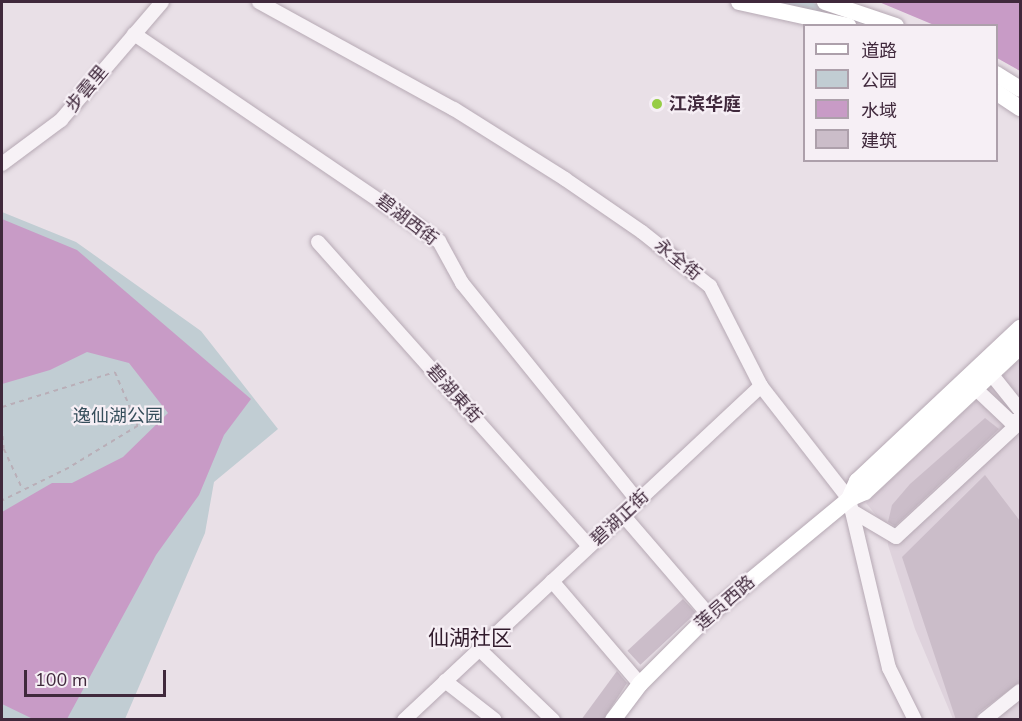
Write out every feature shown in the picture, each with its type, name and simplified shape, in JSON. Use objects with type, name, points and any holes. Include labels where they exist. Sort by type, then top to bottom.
[{"type":"main road","points":[[739,2],[839,24]]},
{"type":"main road","points":[[825,2],[890,24]]},
{"type":"main road","points":[[998,75],[1020,89]]},
{"type":"main road","points":[[998,93],[1020,108]]},
{"type":"main road","name":"莲员西路","points":[[850,505],[857,481],[1020,328]]},
{"type":"main road","name":"莲员西路","points":[[613,720],[640,684],[709,615],[850,505],[977,390],[1020,347]]},
{"type":"street","name":"步雲里","points":[[2,164],[61,120],[162,2]]},
{"type":"street","name":"永全街","points":[[259,2],[454,109],[642,232],[710,286],[761,386],[850,505],[889,668],[915,720]]},
{"type":"street","name":"碧湖西街","points":[[134,34],[440,241],[462,283],[638,501]]},
{"type":"street","name":"碧湖東街","points":[[318,242],[589,546]]},
{"type":"street","points":[[993,375],[1020,410]]},
{"type":"street","name":"碧湖正街","points":[[404,720],[761,386]]},
{"type":"street","points":[[977,390],[1010,421],[1020,422]]},
{"type":"street","points":[[850,505],[896,537],[1020,422]]},
{"type":"street","points":[[623,515],[709,615]]},
{"type":"street","points":[[552,581],[640,684]]},
{"type":"street","points":[[479,649],[553,720]]},
{"type":"street","points":[[445,681],[495,720]]},
{"type":"street","points":[[984,720],[1020,691]]},
{"type":"path","points":[[2,407],[115,372],[138,426],[69,468],[22,489],[2,501]]},
{"type":"path","points":[[2,427],[4,449],[22,489]]},
{"type":"shaded area","points":[[1020,359],[1020,719],[953,719],[915,629],[888,545],[887,528],[866,503]]},
{"type":"green space","points":[[776,2],[810,2],[883,24],[864,24]]},
{"type":"green space","name":"逸仙湖公园","points":[[2,212],[76,242],[201,331],[278,429],[214,482],[205,533],[125,719],[2,719]]},
{"type":"water","points":[[879,2],[1020,2],[1020,71],[998,59],[998,24],[932,24]]},
{"type":"water","name":"逸仙湖公园","points":[[2,219],[77,250],[251,399],[224,435],[199,495],[156,555],[67,719],[33,719],[2,704],[2,512],[52,483],[72,483],[123,457],[168,413],[129,363],[87,352],[50,370],[2,384]]},
{"type":"building","points":[[985,418],[999,429],[895,526],[888,522],[892,505],[910,484]]},
{"type":"building","points":[[985,475],[1020,521],[1020,682],[978,713],[975,720],[956,720],[902,557]]},
{"type":"building","points":[[683,599],[696,613],[640,665],[627,651]]},
{"type":"building","points":[[617,671],[627,683],[603,720],[581,720]]},
{"type":"place","name":"江滨华庭","points":[[657,104]]},
{"type":"district","name":"仙湖社区","points":[[470,638]]}]
